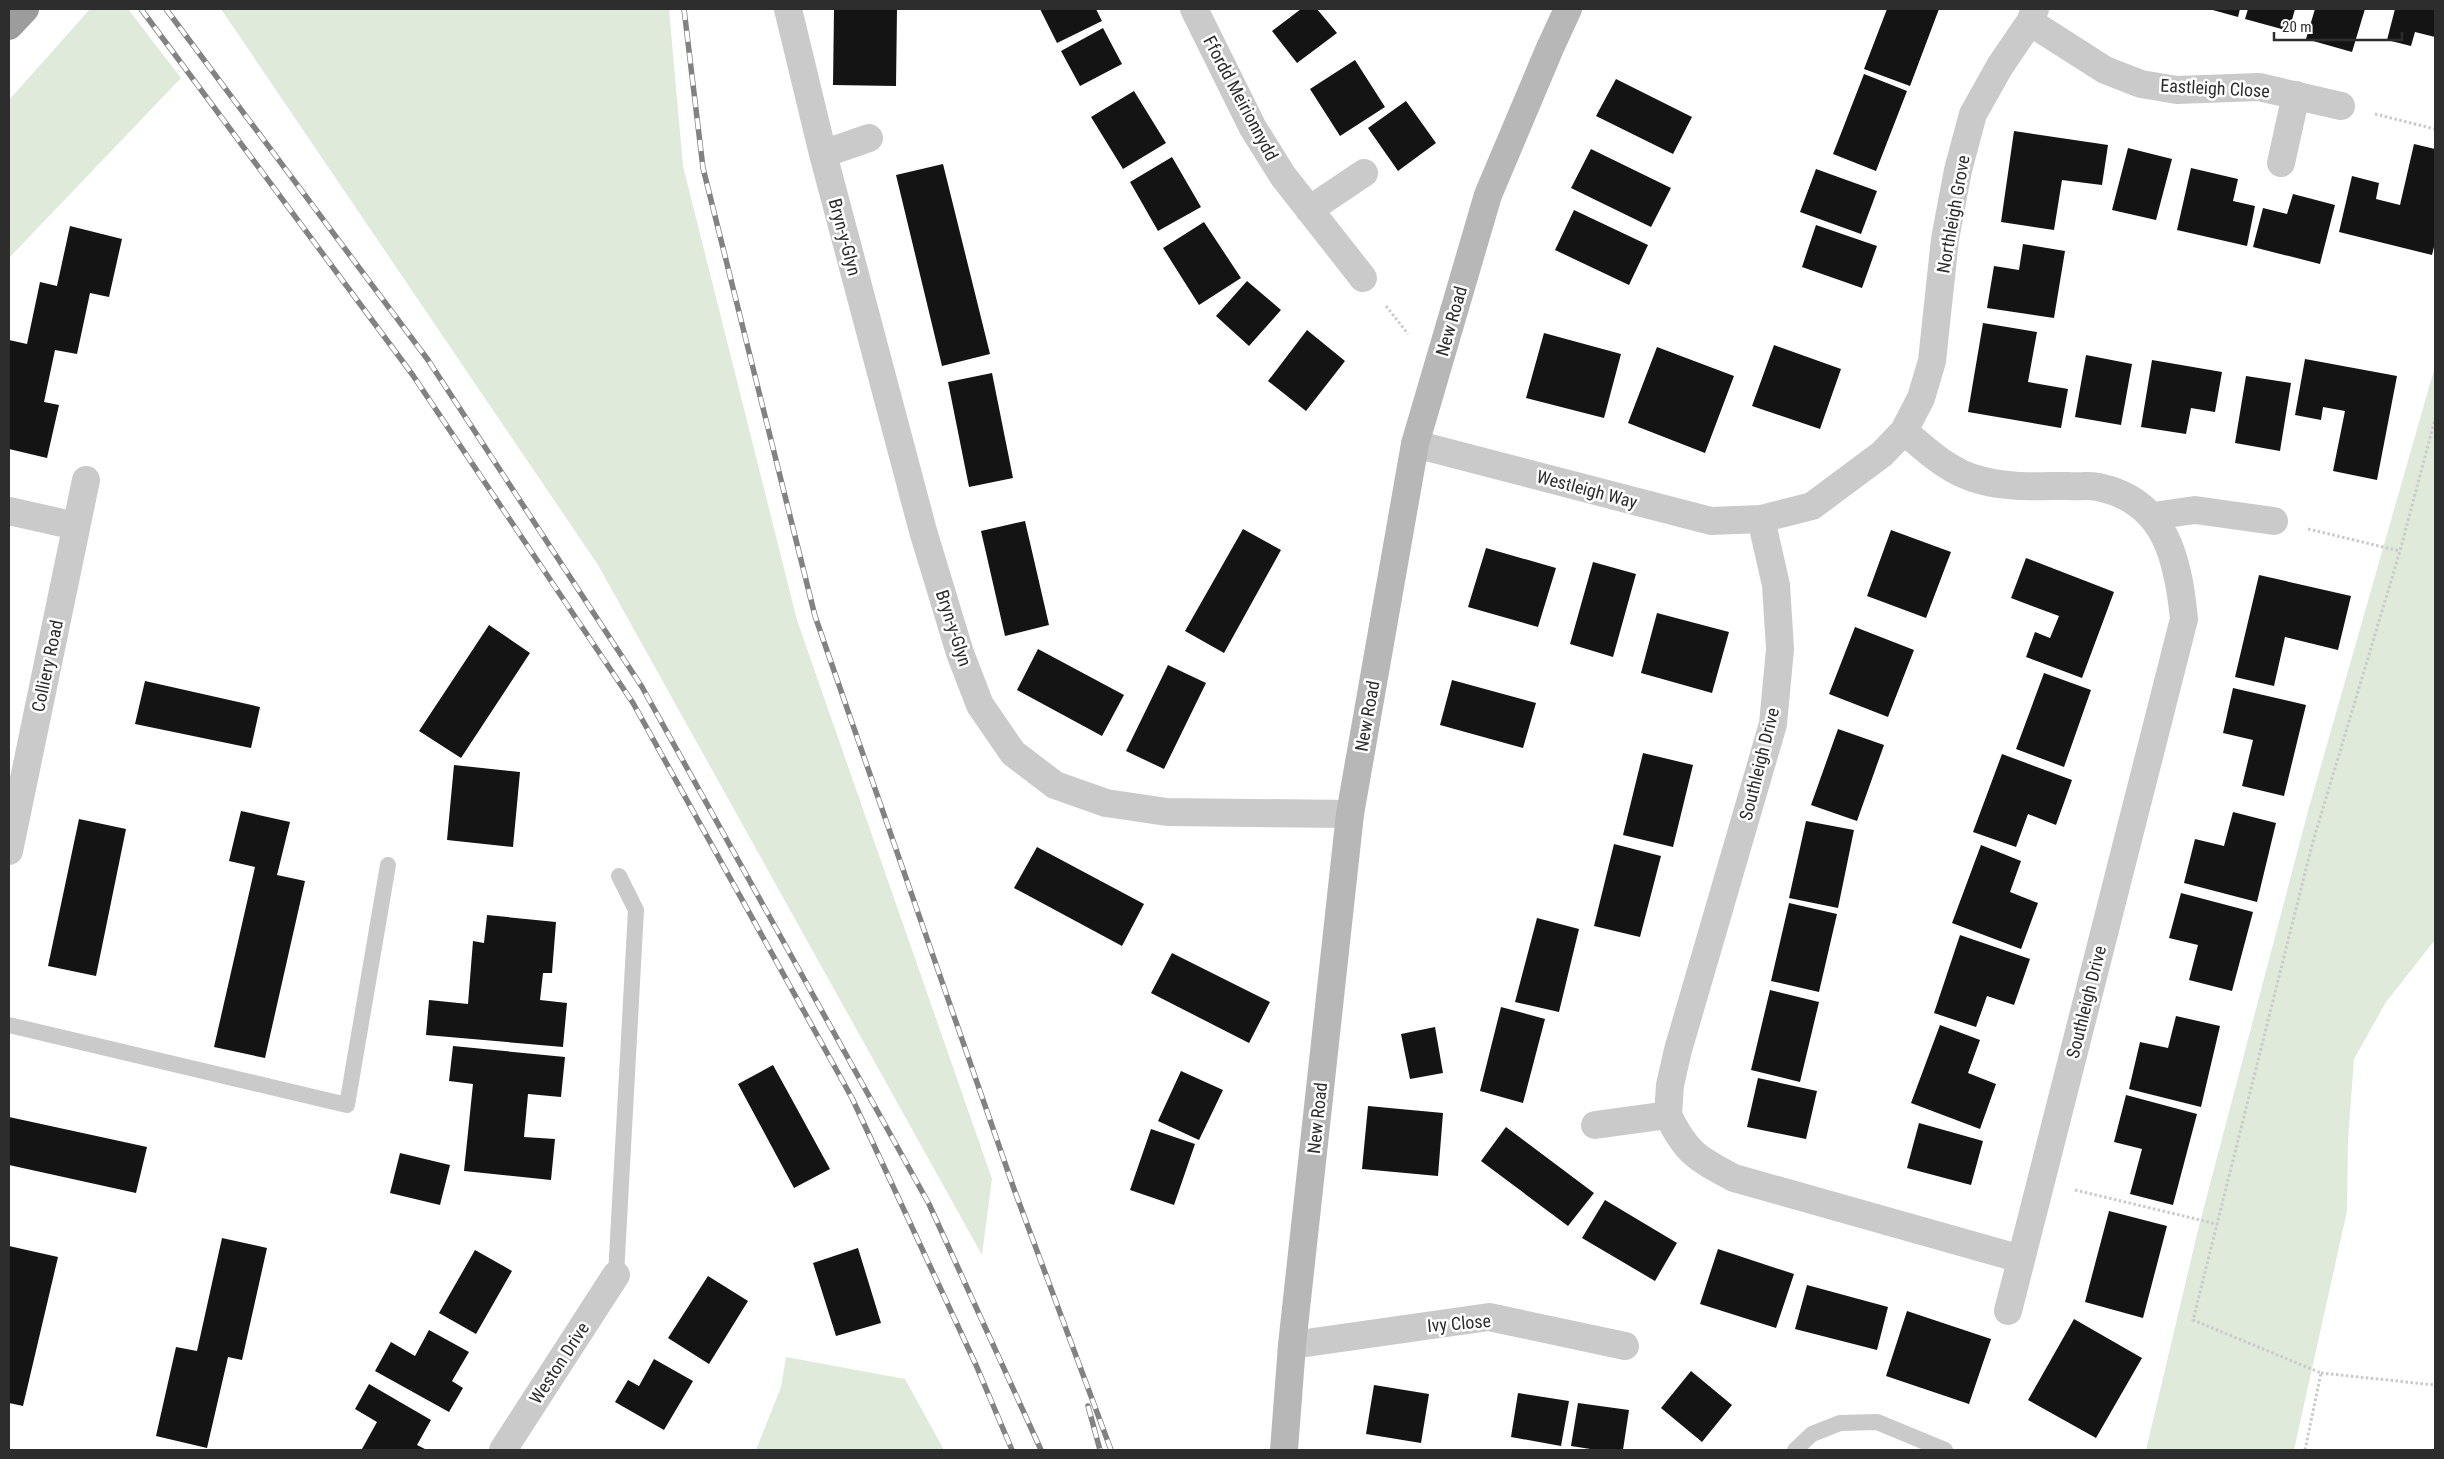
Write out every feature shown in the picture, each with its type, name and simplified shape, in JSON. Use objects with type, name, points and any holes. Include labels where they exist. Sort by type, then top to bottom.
[{"type":"highway","points":[[9,26],[25,9]]},
{"type":"main road","name":"New Road","points":[[1284,1450],[1292,1345],[1350,814],[1415,444],[1488,195],[1568,9]]},
{"type":"street","name":"Bryn-y-Glyn","points":[[788,9],[823,154],[923,531],[960,653],[980,705],[1013,753],[1055,785],[1106,803],[1167,812],[1350,814]]},
{"type":"street","name":"Ffordd Meirionnydd","points":[[1194,9],[1253,128],[1283,176],[1363,278]]},
{"type":"street","name":"Eastleigh Close","points":[[2032,15],[2105,70],[2141,84],[2177,90],[2259,87],[2341,106]]},
{"type":"street","name":"Northleigh Grove","points":[[1904,431],[1921,398],[1932,361],[1945,238],[1958,170],[1974,114],[2000,66],[2032,15]]},
{"type":"street","name":"Eastleigh Close","points":[[2281,163],[2296,95]]},
{"type":"street","points":[[823,154],[869,138]]},
{"type":"street","points":[[1309,210],[1364,173]]},
{"type":"street","points":[[1761,518],[1812,506],[1882,454],[1904,431]]},
{"type":"street","name":"Southleigh Drive","points":[[1904,431],[1938,461],[1980,480],[2031,486],[2098,487],[2128,497],[2153,516],[2172,548],[2180,582],[2184,619],[2008,1311]]},
{"type":"street","name":"Westleigh Way","points":[[1415,444],[1711,521],[1761,518]]},
{"type":"street","name":"Colliery Road","points":[[9,851],[86,480]]},
{"type":"street","points":[[2153,516],[2195,510],[2274,521]]},
{"type":"street","points":[[9,511],[76,526]]},
{"type":"street","name":"Southleigh Drive","points":[[1761,518],[1776,585],[1779,631],[1780,649],[1773,724],[1678,1050],[1670,1085],[1668,1115],[1680,1140],[1702,1161],[1734,1178],[2021,1259]]},
{"type":"street","points":[[1595,1125],[1668,1115]]},
{"type":"street","name":"Weston Drive","points":[[503,1450],[616,1275]]},
{"type":"street","name":"Ivy Close","points":[[1292,1345],[1489,1317],[1625,1346]]},
{"type":"lane","points":[[9,1025],[347,1105],[388,865]]},
{"type":"lane","points":[[616,1275],[636,910],[619,876]]},
{"type":"lane","points":[[1795,1450],[1812,1434],[1840,1423],[1877,1422],[1945,1450]]},
{"type":"path","points":[[2341,106],[2435,129]]},
{"type":"path","points":[[1363,278],[1437,369]]},
{"type":"path","points":[[2435,419],[2400,551],[2312,845],[2193,1320],[2321,1373],[2435,1385]]},
{"type":"path","points":[[2274,521],[2400,551]]},
{"type":"path","points":[[2041,1182],[2217,1224]]},
{"type":"path","points":[[2305,1450],[2321,1373]]},
{"type":"green space","points":[[90,9],[128,9],[181,78],[9,258],[9,100]]},
{"type":"green space","points":[[221,9],[669,9],[683,166],[797,620],[992,1179],[982,1255],[598,565]]},
{"type":"green space","points":[[2435,366],[2435,940],[2386,1002],[2354,1059],[2348,1140],[2347,1211],[2294,1450],[2146,1450],[2198,1230],[2308,811]]},
{"type":"green space","points":[[786,1357],[905,1379],[944,1450],[756,1450],[781,1387]]},
{"type":"building","points":[[834,9],[897,9],[896,86],[833,85]]},
{"type":"building","points":[[1040,9],[1096,9],[1102,21],[1057,43]]},
{"type":"building","points":[[1301,9],[1317,9],[1337,33],[1297,63],[1272,31]]},
{"type":"building","points":[[1887,9],[1939,9],[1910,86],[1864,69]]},
{"type":"building","points":[[2209,9],[2240,9],[2238,17]]},
{"type":"building","points":[[2248,9],[2295,9],[2289,31],[2245,19]]},
{"type":"building","points":[[2315,9],[2365,9],[2352,52],[2306,39]]},
{"type":"building","points":[[2395,9],[2435,9],[2435,37],[2415,32],[2411,46],[2387,40]]},
{"type":"building","points":[[1103,28],[1122,64],[1080,86],[1061,51]]},
{"type":"building","points":[[1355,60],[1385,107],[1340,136],[1310,89]]},
{"type":"building","points":[[1864,74],[1907,91],[1876,171],[1833,154]]},
{"type":"building","points":[[1616,79],[1692,117],[1673,154],[1596,116]]},
{"type":"building","points":[[1134,91],[1166,143],[1123,169],[1091,117]]},
{"type":"building","points":[[1406,101],[1436,143],[1398,171],[1368,128]]},
{"type":"building","points":[[2014,131],[2108,145],[2102,185],[2062,180],[2054,230],[2001,222]]},
{"type":"building","points":[[2414,144],[2435,149],[2435,243],[2432,255],[2339,232],[2352,176],[2379,183],[2376,199],[2400,205]]},
{"type":"building","points":[[2128,148],[2172,159],[2156,220],[2112,210]]},
{"type":"building","points":[[1591,149],[1671,188],[1651,227],[1571,188]]},
{"type":"building","points":[[1172,157],[1201,207],[1158,231],[1130,182]]},
{"type":"building","points":[[943,164],[990,354],[942,366],[896,175]]},
{"type":"building","points":[[2191,168],[2238,179],[2233,201],[2255,206],[2247,246],[2177,230]]},
{"type":"building","points":[[1816,169],[1877,191],[1861,234],[1800,212]]},
{"type":"building","points":[[2293,194],[2335,205],[2320,264],[2253,247],[2263,208],[2287,214]]},
{"type":"building","points":[[1574,210],[1648,245],[1629,285],[1555,250]]},
{"type":"building","points":[[1204,222],[1241,278],[1199,305],[1163,248]]},
{"type":"building","points":[[1816,225],[1877,246],[1862,288],[1802,267]]},
{"type":"building","points":[[70,226],[122,239],[109,297],[90,293],[77,354],[55,350],[44,402],[59,405],[47,458],[9,449],[9,340],[27,344],[40,282],[57,286]]},
{"type":"building","points":[[2023,244],[2065,251],[2054,318],[1987,308],[1994,266],[2019,270]]},
{"type":"building","points":[[1247,281],[1281,310],[1249,346],[1216,316]]},
{"type":"building","points":[[1983,323],[2037,332],[2028,382],[2068,389],[2061,428],[1968,412]]},
{"type":"building","points":[[1307,330],[1345,361],[1306,411],[1268,381]]},
{"type":"building","points":[[1544,333],[1621,354],[1604,418],[1526,398]]},
{"type":"building","points":[[1774,345],[1841,369],[1820,429],[1752,406]]},
{"type":"building","points":[[1657,347],[1734,376],[1705,453],[1628,423]]},
{"type":"building","points":[[2086,355],[2132,364],[2121,425],[2075,417]]},
{"type":"building","points":[[2305,359],[2397,376],[2377,480],[2333,471],[2345,411],[2323,407],[2321,420],[2295,415]]},
{"type":"building","points":[[2152,360],[2222,372],[2215,412],[2191,408],[2186,434],[2141,427]]},
{"type":"building","points":[[992,373],[1013,478],[969,487],[948,382]]},
{"type":"building","points":[[2246,376],[2291,383],[2280,451],[2235,443]]},
{"type":"building","points":[[1025,521],[1049,625],[1005,636],[981,531]]},
{"type":"building","points":[[1243,529],[1281,550],[1224,653],[1185,631]]},
{"type":"building","points":[[1891,530],[1951,552],[1926,618],[1867,596]]},
{"type":"building","points":[[1486,548],[1556,568],[1538,627],[1468,607]]},
{"type":"building","points":[[2026,558],[2114,592],[2082,678],[2026,657],[2035,632],[2050,638],[2059,616],[2011,598]]},
{"type":"building","points":[[1593,562],[1636,574],[1613,657],[1570,644]]},
{"type":"building","points":[[2259,575],[2351,596],[2338,650],[2285,637],[2274,686],[2235,677]]},
{"type":"building","points":[[1657,613],[1729,632],[1712,693],[1641,673]]},
{"type":"building","points":[[489,625],[530,653],[461,758],[419,731]]},
{"type":"building","points":[[1855,627],[1914,650],[1888,717],[1829,694]]},
{"type":"building","points":[[1038,649],[1124,695],[1102,736],[1017,690]]},
{"type":"building","points":[[1168,665],[1206,683],[1164,769],[1126,751]]},
{"type":"building","points":[[2044,673],[2091,690],[2064,767],[2016,749]]},
{"type":"building","points":[[1452,680],[1536,703],[1523,748],[1440,725]]},
{"type":"building","points":[[145,681],[260,707],[251,748],[135,724]]},
{"type":"building","points":[[2233,688],[2306,705],[2284,796],[2242,786],[2253,740],[2223,733]]},
{"type":"building","points":[[1838,729],[1884,745],[1857,821],[1811,805]]},
{"type":"building","points":[[1643,753],[1693,765],[1673,847],[1623,835]]},
{"type":"building","points":[[2002,754],[2072,780],[2056,825],[2028,814],[2016,847],[1973,832]]},
{"type":"building","points":[[454,765],[520,772],[513,847],[447,840]]},
{"type":"building","points":[[241,811],[290,822],[277,875],[305,881],[265,1058],[214,1047],[255,867],[229,861]]},
{"type":"building","points":[[2233,812],[2276,823],[2257,902],[2184,883],[2195,839],[2224,846]]},
{"type":"building","points":[[79,819],[126,829],[96,976],[48,966]]},
{"type":"building","points":[[1806,821],[1854,830],[1838,908],[1789,898]]},
{"type":"building","points":[[1614,844],[1661,856],[1640,937],[1594,926]]},
{"type":"building","points":[[1981,845],[2021,861],[2010,892],[2038,903],[2021,949],[1952,923]]},
{"type":"building","points":[[1037,847],[1144,904],[1122,946],[1014,888]]},
{"type":"building","points":[[2181,893],[2253,912],[2232,991],[2189,980],[2198,945],[2169,938]]},
{"type":"building","points":[[1789,903],[1837,914],[1819,992],[1771,981]]},
{"type":"building","points":[[487,915],[556,922],[552,973],[543,973],[540,1000],[567,1003],[563,1047],[426,1035],[429,1000],[468,1004],[473,941],[484,943]]},
{"type":"building","points":[[1537,918],[1579,929],[1559,1012],[1515,1002]]},
{"type":"building","points":[[1960,935],[2030,959],[2014,1005],[1987,996],[1976,1027],[1934,1013]]},
{"type":"building","points":[[1172,953],[1270,1002],[1249,1043],[1151,993]]},
{"type":"building","points":[[1770,990],[1819,1002],[1800,1082],[1751,1070]]},
{"type":"building","points":[[1501,1007],[1545,1019],[1523,1103],[1480,1091]]},
{"type":"building","points":[[2176,1016],[2220,1026],[2201,1107],[2129,1089],[2140,1042],[2168,1048]]},
{"type":"building","points":[[1940,1025],[1980,1040],[1968,1073],[1996,1084],[1980,1129],[1911,1103]]},
{"type":"building","points":[[1435,1027],[1443,1073],[1410,1079],[1401,1034]]},
{"type":"building","points":[[453,1046],[565,1057],[561,1097],[528,1094],[524,1137],[555,1139],[551,1180],[464,1171],[473,1084],[449,1081]]},
{"type":"building","points":[[773,1065],[830,1169],[794,1188],[738,1084]]},
{"type":"building","points":[[1181,1071],[1223,1090],[1199,1140],[1158,1121]]},
{"type":"building","points":[[1758,1078],[1817,1091],[1806,1139],[1747,1127]]},
{"type":"building","points":[[2126,1095],[2197,1114],[2173,1205],[2130,1194],[2142,1149],[2114,1142]]},
{"type":"building","points":[[1368,1106],[1443,1113],[1438,1176],[1362,1169]]},
{"type":"building","points":[[9,1117],[147,1147],[136,1193],[9,1165]]},
{"type":"building","points":[[1919,1123],[1983,1141],[1971,1185],[1907,1168]]},
{"type":"building","points":[[1506,1127],[1594,1193],[1568,1226],[1481,1161]]},
{"type":"building","points":[[1151,1129],[1195,1144],[1174,1205],[1130,1190]]},
{"type":"building","points":[[400,1153],[450,1165],[440,1205],[390,1193]]},
{"type":"building","points":[[1605,1200],[1677,1243],[1655,1281],[1582,1238]]},
{"type":"building","points":[[2109,1211],[2167,1226],[2143,1318],[2085,1302]]},
{"type":"building","points":[[222,1238],[267,1248],[242,1360],[228,1357],[207,1448],[156,1436],[176,1347],[197,1351]]},
{"type":"building","points":[[9,1246],[58,1257],[23,1406],[9,1403]]},
{"type":"building","points":[[858,1248],[881,1323],[836,1336],[813,1263]]},
{"type":"building","points":[[1718,1249],[1794,1274],[1776,1328],[1700,1304]]},
{"type":"building","points":[[475,1250],[512,1271],[476,1334],[439,1313]]},
{"type":"building","points":[[708,1276],[748,1301],[709,1364],[668,1338]]},
{"type":"building","points":[[1807,1285],[1888,1307],[1877,1350],[1795,1329]]},
{"type":"building","points":[[1907,1311],[1991,1339],[1969,1404],[1886,1376]]},
{"type":"building","points":[[2074,1319],[2142,1358],[2096,1438],[2028,1400]]},
{"type":"building","points":[[429,1330],[469,1352],[452,1381],[463,1388],[449,1412],[375,1371],[391,1342],[415,1356]]},
{"type":"building","points":[[654,1359],[693,1381],[664,1430],[615,1402],[628,1380],[639,1386]]},
{"type":"building","points":[[1691,1371],[1732,1405],[1702,1442],[1661,1408]]},
{"type":"building","points":[[369,1384],[431,1420],[417,1445],[427,1450],[362,1449],[377,1422],[355,1409]]},
{"type":"building","points":[[1374,1385],[1429,1394],[1421,1443],[1366,1434]]},
{"type":"building","points":[[1518,1393],[1569,1401],[1561,1446],[1511,1437]]},
{"type":"building","points":[[1578,1403],[1629,1410],[1623,1450],[1597,1450],[1571,1446]]},
{"type":"railway","points":[[141,9],[412,374],[633,703],[852,1098],[976,1365],[1012,1450]]},
{"type":"railway","points":[[166,9],[428,360],[642,687],[929,1204],[1041,1450]]},
{"type":"railway","points":[[684,9],[703,168],[815,616],[1014,1189],[1111,1450]]},
{"type":"railway","points":[[1088,1406],[1100,1450]]}]
